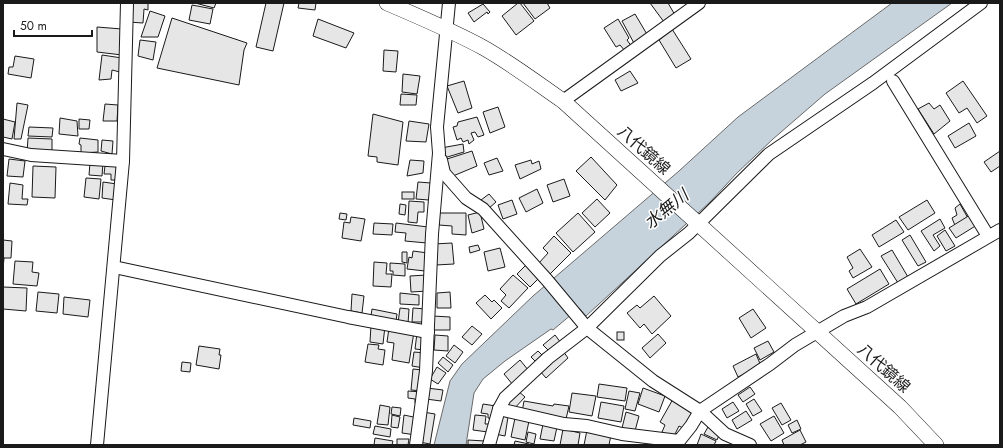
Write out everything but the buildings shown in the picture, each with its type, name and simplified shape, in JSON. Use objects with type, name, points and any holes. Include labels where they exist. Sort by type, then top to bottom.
[{"type":"main road","name":"八代鏡線","points":[[387,3],[447,29],[484,49],[522,72],[563,101],[900,407],[936,445]]},
{"type":"street","points":[[98,445],[123,161],[127,3]]},
{"type":"street","points":[[416,445],[426,371],[432,234],[439,153],[437,127],[449,3]]},
{"type":"street","points":[[563,101],[699,3]]},
{"type":"street","points":[[489,445],[499,409],[505,398],[548,358],[587,328],[660,256],[769,154],[873,83],[981,3]]},
{"type":"street","points":[[893,81],[988,236]]},
{"type":"street","points":[[3,149],[31,155],[123,161]]},
{"type":"street","points":[[439,153],[444,173],[466,198],[483,209],[547,280],[587,328],[653,381],[700,411],[725,434],[750,445]]},
{"type":"street","points":[[499,409],[564,424],[587,426],[622,434],[679,441],[691,426],[700,411],[796,345],[844,316],[867,307],[1000,230]]},
{"type":"street","points":[[114,267],[348,317],[428,332]]},
{"type":"water","name":"水無川","points":[[892,3],[952,3],[825,94],[773,139],[737,173],[710,202],[586,316],[579,308],[553,330],[551,329],[505,361],[483,379],[474,393],[466,445],[434,445],[450,381],[462,364],[533,296],[679,171],[738,117]]}]
